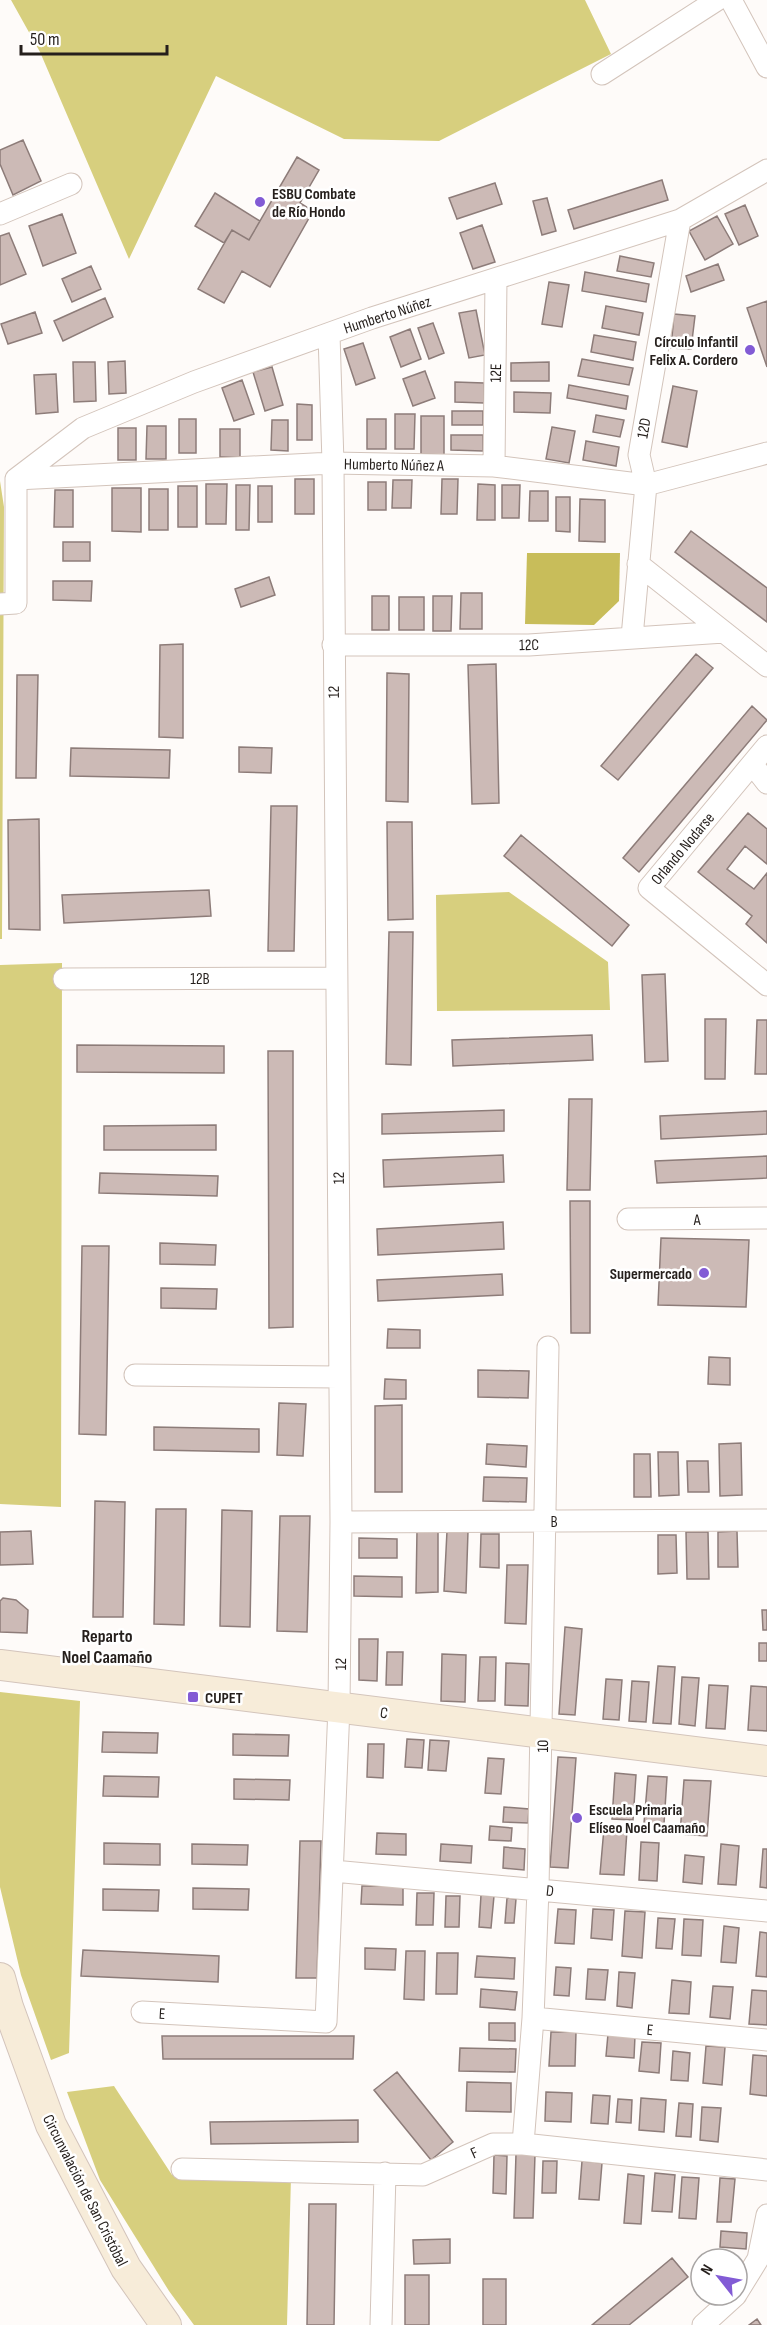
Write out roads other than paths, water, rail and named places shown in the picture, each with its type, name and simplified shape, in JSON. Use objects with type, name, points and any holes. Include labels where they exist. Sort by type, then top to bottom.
[{"type":"street","points":[[602,74],[717,0]]},
{"type":"street","points":[[731,0],[767,67]]},
{"type":"street","name":"Humberto Núñez","points":[[16,479],[83,428],[194,382],[372,318],[680,220],[767,170]]},
{"type":"street","points":[[0,214],[71,184]]},
{"type":"street","name":"12D","points":[[632,637],[646,485],[639,454],[680,220]]},
{"type":"street","name":"12E","points":[[494,466],[496,279]]},
{"type":"street","name":"12","points":[[326,2022],[339,1707],[341,1522],[333,463],[329,334]]},
{"type":"street","name":"Humberto Núñez A","points":[[16,479],[333,463],[494,466],[646,485],[767,453]]},
{"type":"street","points":[[0,604],[16,603],[16,479]]},
{"type":"street","points":[[638,564],[767,666]]},
{"type":"street","name":"12C","points":[[333,645],[530,645],[724,632]]},
{"type":"street","name":"Orlando Nodarse","points":[[767,746],[649,888],[767,985]]},
{"type":"street","points":[[753,765],[767,783]]},
{"type":"street","name":"12B","points":[[64,979],[336,978]]},
{"type":"street","name":"A","points":[[628,1219],[767,1218]]},
{"type":"street","name":"10","points":[[523,2144],[533,2018],[538,1889],[548,1347]]},
{"type":"street","points":[[135,1375],[339,1377]]},
{"type":"street","name":"B","points":[[341,1522],[767,1520]]},
{"type":"street","name":"C","points":[[0,1665],[767,1761]]},
{"type":"street","name":"D","points":[[333,1871],[767,1911]]},
{"type":"street","name":"Circunvalación de San Cristóbal","points":[[0,1978],[8,2007],[51,2125],[126,2268],[166,2325]]},
{"type":"street","name":"E","points":[[142,2012],[326,2022]]},
{"type":"street","name":"E","points":[[533,2018],[767,2040]]},
{"type":"street","name":"F","points":[[182,2169],[423,2175],[493,2144],[523,2144],[767,2170]]},
{"type":"street","points":[[381,2325],[385,2173]]},
{"type":"street","points":[[749,2273],[758,2259],[767,2215]]},
{"type":"street","points":[[703,2325],[722,2307]]},
{"type":"place","name":"ESBU Combate de Río Hondo","points":[[260,202]]},
{"type":"place","name":"Círculo Infantil Felix A. Cordero","points":[[750,350]]},
{"type":"place","name":"Supermercado","points":[[704,1273]]},
{"type":"place","name":"CUPET","points":[[193,1697]]},
{"type":"place","name":"Escuela Primaria Elíseo Noel Caamaño","points":[[577,1818]]},
{"type":"district","name":"Reparto Noel Caamaño","points":[[107,1646]]}]
